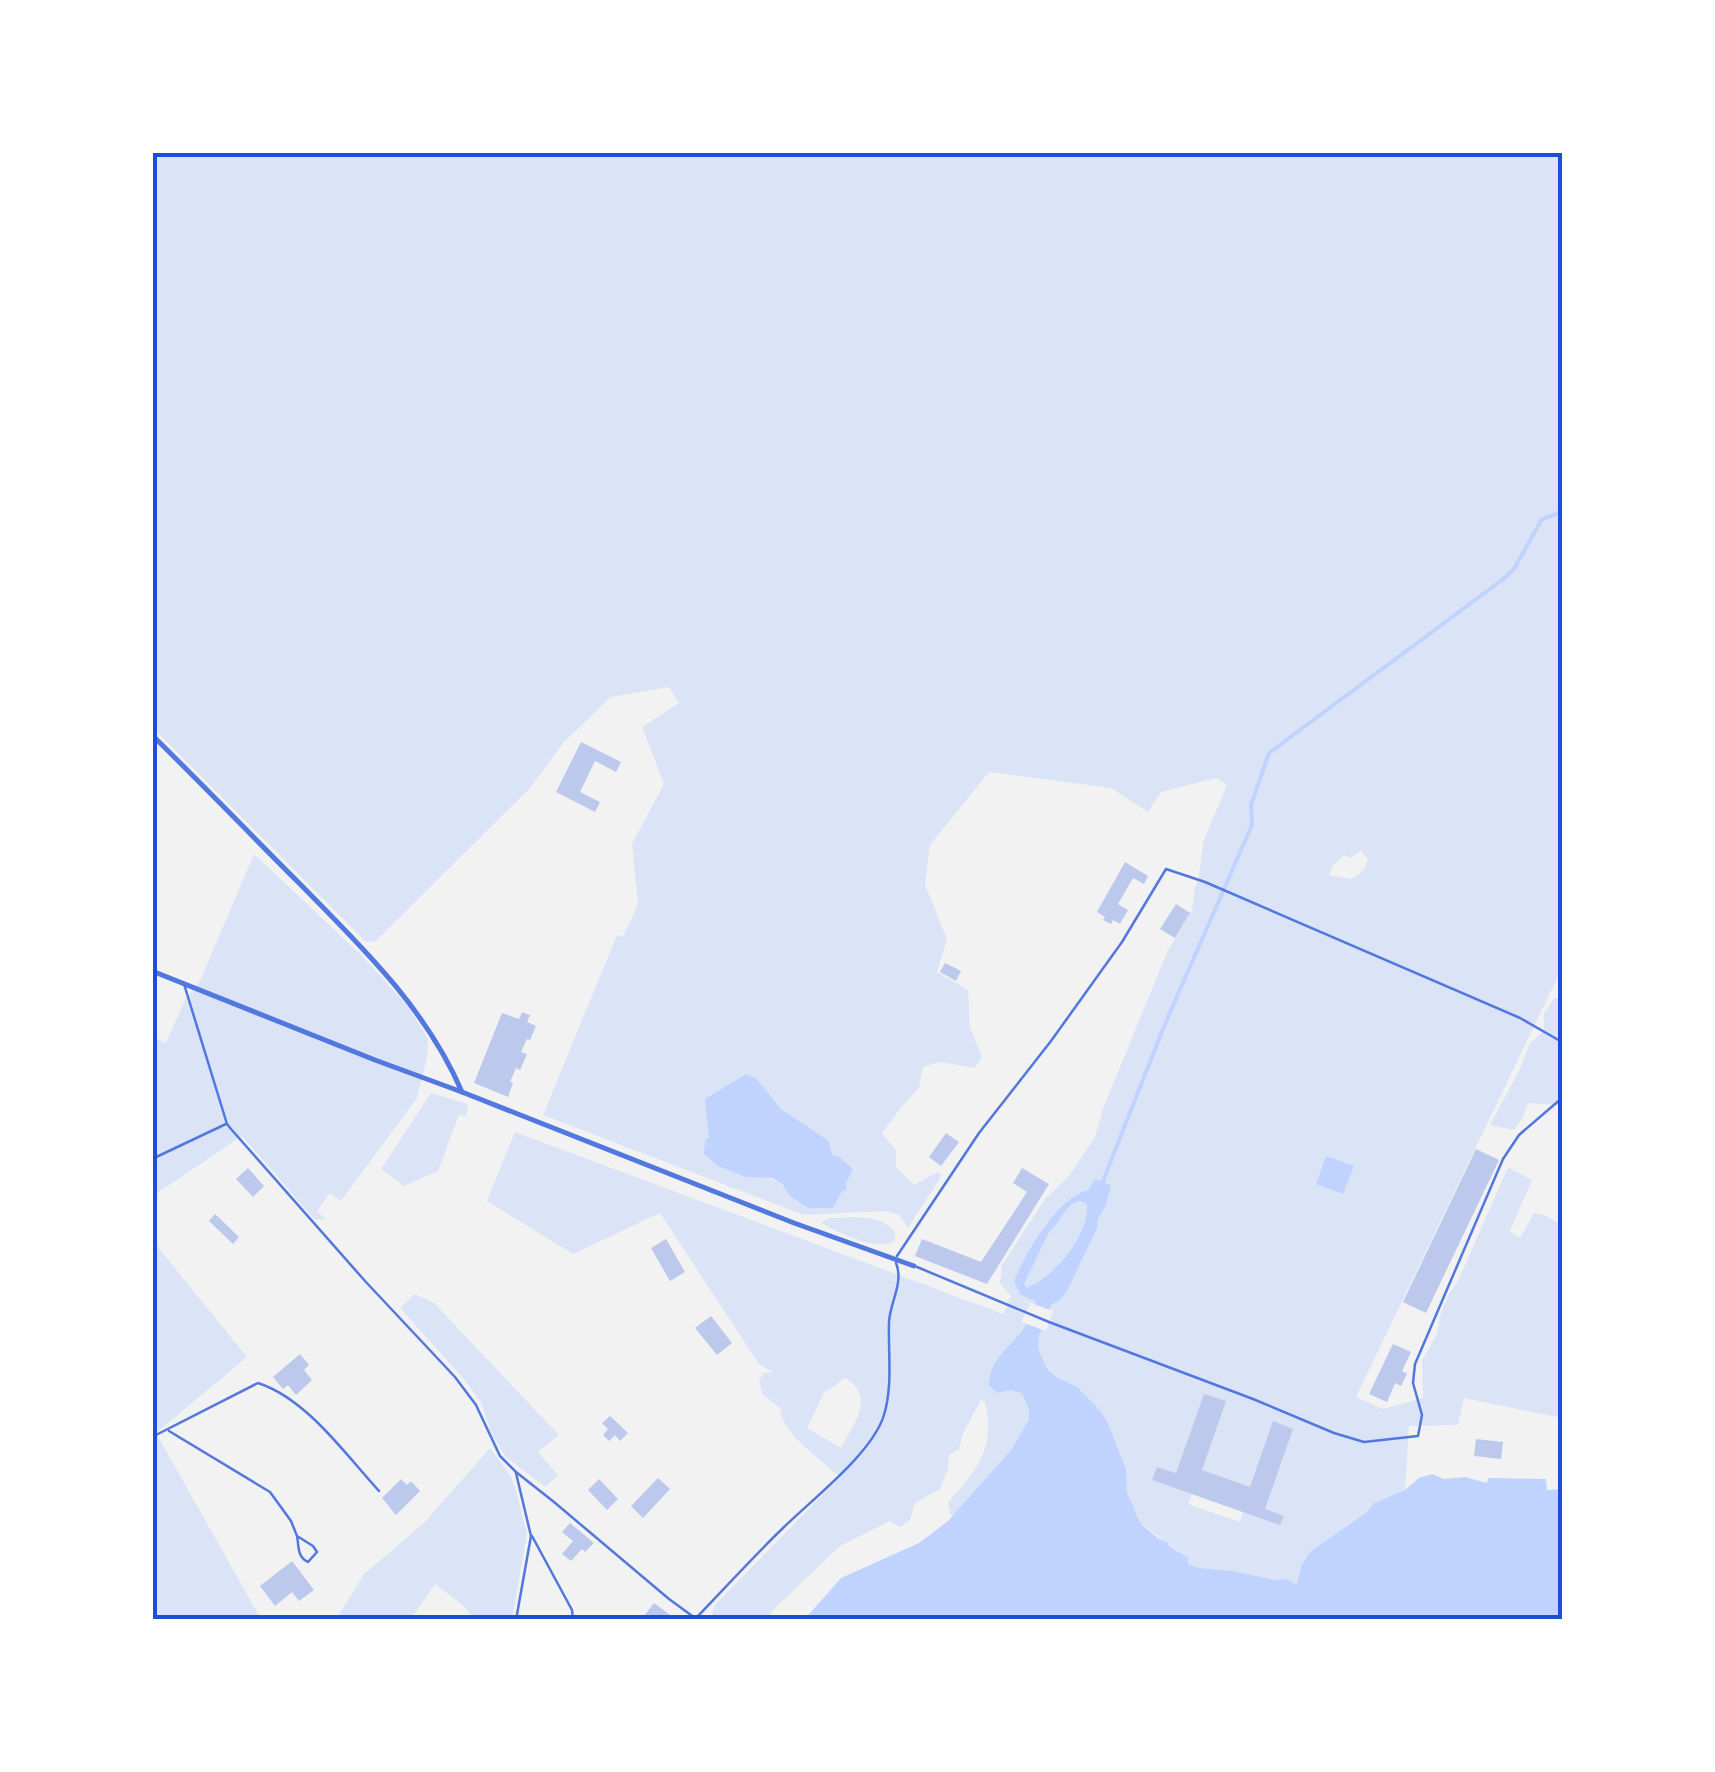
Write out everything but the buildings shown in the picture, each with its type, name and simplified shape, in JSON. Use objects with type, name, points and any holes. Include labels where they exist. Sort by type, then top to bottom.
[{"type":"street","points":[[152,735],[368,953],[410,1002],[449,1062],[462,1092]]},
{"type":"street","points":[[152,971],[914,1266]]},
{"type":"lane","points":[[184,983],[227,1124],[365,1281],[456,1377],[476,1406],[500,1456],[696,1619],[852,1462],[874,1433],[884,1415],[890,1376],[889,1317],[901,1274],[894,1259],[979,1133],[1122,942],[1166,869],[1520,1018],[1562,1042]]},
{"type":"lane","points":[[914,1266],[1334,1433],[1364,1442],[1418,1436],[1422,1416],[1413,1383],[1415,1364],[1503,1160],[1519,1136],[1562,1098]]},
{"type":"lane","points":[[152,1159],[227,1124]]},
{"type":"lane","points":[[152,1437],[258,1383],[276,1389],[308,1413],[379,1492]]},
{"type":"lane","points":[[168,1431],[270,1492],[291,1520],[299,1553],[308,1562],[317,1552],[296,1536]]},
{"type":"lane","points":[[516,1472],[531,1536],[572,1610],[573,1620]]},
{"type":"lane","points":[[516,1620],[531,1536]]},
{"type":"shaded area","points":[[1513,152],[1515,159],[1515,153],[1562,153],[1562,968],[1356,1397],[1383,1409],[1423,1398],[1422,1360],[1436,1336],[1441,1313],[1508,1167],[1532,1180],[1510,1231],[1520,1238],[1534,1213],[1562,1225],[1562,1418],[1464,1398],[1458,1425],[1409,1426],[1405,1490],[1374,1503],[1301,1566],[1298,1586],[1286,1579],[1188,1564],[1187,1558],[1143,1525],[950,1515],[948,1503],[968,1480],[986,1445],[988,1418],[985,1402],[981,1400],[959,1449],[949,1455],[940,1489],[915,1503],[910,1520],[900,1527],[890,1521],[840,1546],[767,1619],[711,1619],[714,1606],[840,1477],[795,1437],[780,1408],[762,1394],[759,1380],[764,1373],[773,1372],[759,1364],[660,1213],[573,1254],[487,1201],[515,1132],[1003,1314],[1011,1296],[1000,1283],[1002,1265],[1045,1199],[1069,1176],[1095,1137],[1167,952],[1192,910],[1203,842],[1227,785],[1216,778],[1161,792],[1148,812],[1111,788],[989,772],[930,845],[925,885],[947,939],[937,972],[968,990],[970,1027],[982,1058],[975,1068],[940,1062],[923,1067],[919,1088],[882,1133],[896,1151],[896,1167],[914,1185],[938,1172],[942,1175],[908,1228],[899,1215],[886,1211],[804,1215],[543,1115],[617,935],[623,937],[638,904],[632,844],[664,784],[642,727],[679,703],[669,687],[611,697],[564,742],[530,788],[376,941],[366,942],[153,728],[152,153]],"holes":[[[1361,851],[1368,860],[1364,870],[1351,879],[1329,875],[1333,865],[1345,855],[1350,858]],[[757,1079],[781,1109],[829,1141],[832,1155],[852,1170],[842,1191],[791,1196],[777,1181],[746,1177],[709,1137]],[[846,1378],[860,1394],[856,1421],[841,1448],[807,1428],[825,1391]],[[1192,1494],[1243,1512],[1240,1522],[1188,1504]]]},
{"type":"shaded area","points":[[254,854],[361,955],[407,1005],[428,1039],[417,1098],[341,1201],[330,1193],[317,1211],[327,1220],[314,1219],[242,1136],[153,1196],[153,1038],[166,1043],[185,1000],[200,981]]},
{"type":"shaded area","points":[[1554,998],[1562,1000],[1562,1100],[1558,1105],[1528,1103],[1514,1130],[1490,1125],[1530,1043],[1544,1031],[1544,1014]]},
{"type":"shaded area","points":[[431,1093],[468,1104],[466,1116],[459,1115],[438,1171],[404,1186],[381,1169]]},
{"type":"shaded area","points":[[828,1218],[875,1219],[896,1234],[894,1242],[857,1240],[821,1223]]},
{"type":"shaded area","points":[[152,1240],[247,1357],[156,1433],[261,1619],[153,1619]]},
{"type":"shaded area","points":[[415,1294],[434,1303],[559,1435],[538,1452],[558,1475],[545,1487],[506,1457],[492,1435],[481,1402],[400,1308]]},
{"type":"shaded area","points":[[490,1448],[511,1477],[527,1534],[512,1619],[474,1619],[435,1584],[411,1619],[337,1618],[364,1574],[425,1522]]},
{"type":"water","points":[[746,1074],[757,1079],[781,1109],[829,1141],[832,1155],[853,1169],[847,1188],[833,1208],[808,1208],[773,1178],[746,1177],[718,1166],[704,1154],[709,1137],[705,1099]]},
{"type":"water","points":[[1326,1156],[1354,1166],[1343,1194],[1316,1184]]},
{"type":"water","points":[[1095,1179],[1111,1185],[1097,1228],[1067,1291],[1051,1305],[1038,1348],[1047,1369],[1077,1387],[1106,1419],[1126,1469],[1127,1493],[1142,1525],[1188,1558],[1188,1564],[1286,1579],[1297,1585],[1301,1566],[1311,1551],[1366,1513],[1374,1503],[1405,1490],[1419,1478],[1432,1474],[1487,1483],[1488,1478],[1546,1479],[1547,1490],[1562,1489],[1562,1619],[804,1620],[841,1578],[919,1543],[948,1521],[1012,1449],[1029,1419],[1029,1409],[1022,1393],[997,1393],[989,1385],[996,1362],[1024,1328],[1036,1301],[1021,1295],[1014,1281],[1054,1215],[1076,1195],[1088,1190]],"holes":[[[1075,1202],[1087,1204],[1082,1229],[1068,1254],[1027,1288],[1024,1284],[1049,1232]]]},
{"type":"pier","points":[[1017,1298],[1053,1311],[1046,1331],[1021,1322],[1030,1304]]},
{"type":"waterway","points":[[1101,1186],[1165,1024],[1252,825],[1251,805],[1269,753],[1502,580],[1514,569],[1542,519],[1562,512]]}]
